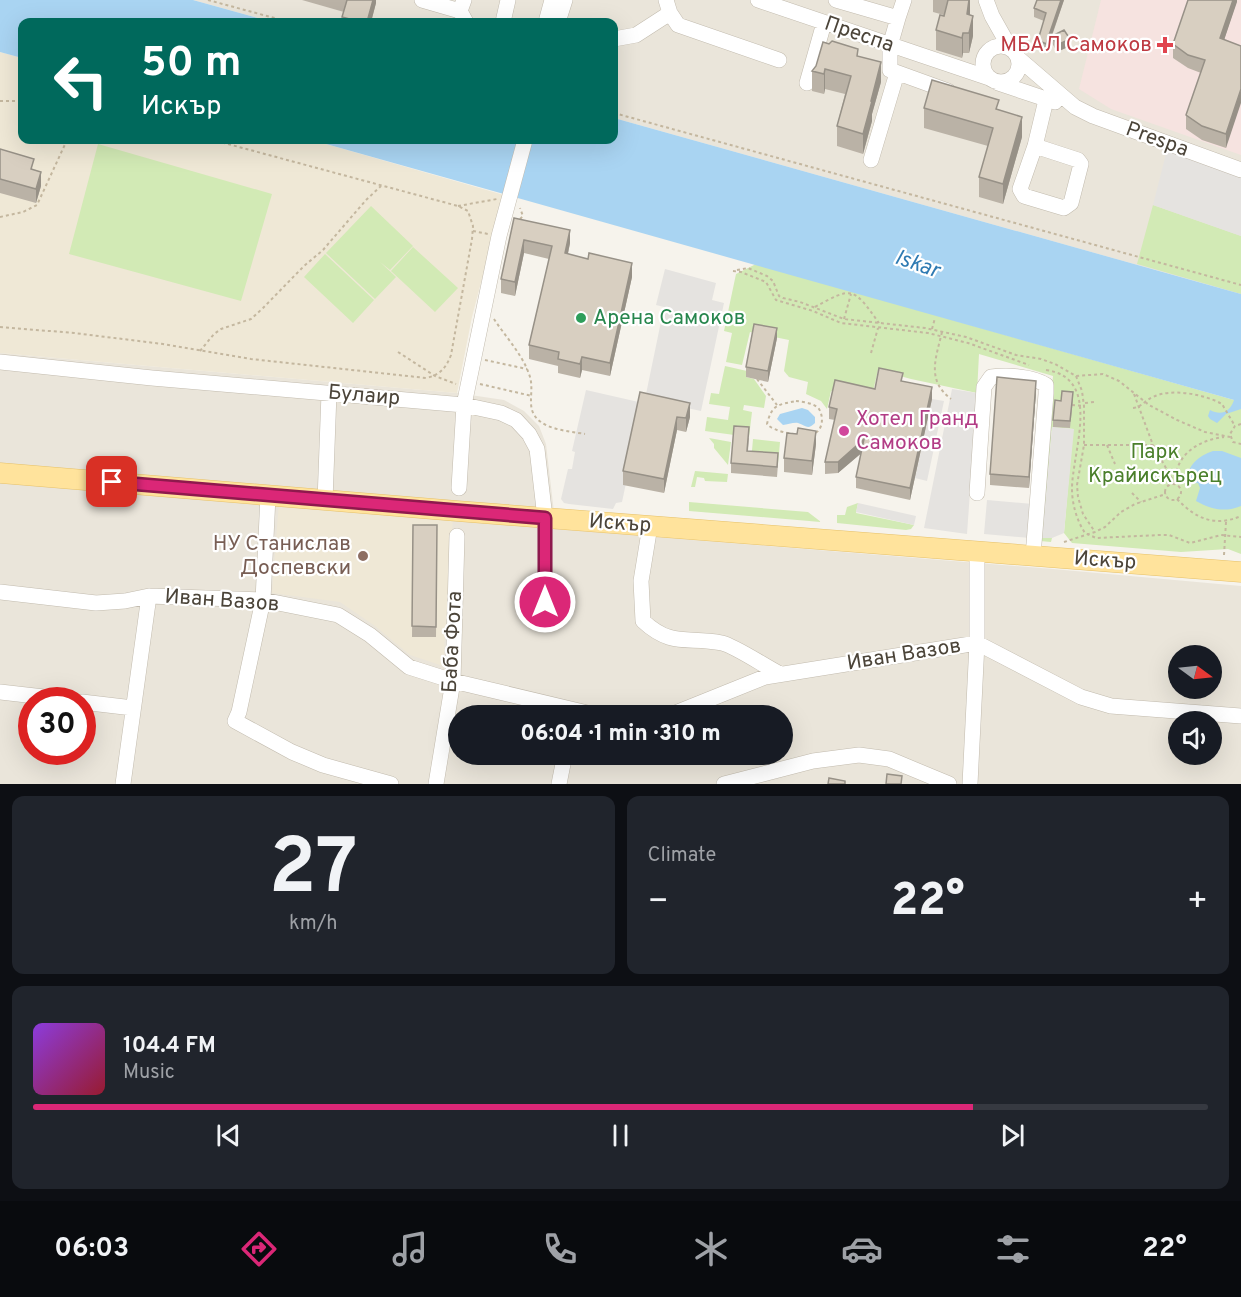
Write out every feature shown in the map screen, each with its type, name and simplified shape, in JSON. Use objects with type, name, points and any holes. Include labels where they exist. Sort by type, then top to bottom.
[{"type":"main road","name":"Искър","points":[[0,473],[325,501],[1232,571]]},
{"type":"street","points":[[422,0],[464,11]]},
{"type":"street","points":[[504,18],[508,0]]},
{"type":"street","points":[[547,18],[552,0]]},
{"type":"street","points":[[559,18],[565,0]]},
{"type":"street","name":"Преспа","points":[[758,0],[961,68],[1046,100],[1075,107]]},
{"type":"street","points":[[836,0],[898,18]]},
{"type":"street","points":[[872,160],[889,70],[890,46],[904,0]]},
{"type":"street","points":[[986,0],[992,16],[1019,63],[1016,74],[1007,81],[993,80],[983,69],[992,16]]},
{"type":"street","points":[[618,38],[636,35],[668,6],[678,25],[779,60]]},
{"type":"street","points":[[807,83],[824,23]]},
{"type":"street","points":[[984,58],[999,46],[1014,53],[1075,107]]},
{"type":"street","name":"Преспа","points":[[961,68],[984,58]]},
{"type":"street","points":[[889,70],[961,96]]},
{"type":"street","points":[[1035,146],[1078,160],[1081,164],[1071,203],[1064,208],[1024,196],[1020,189],[1035,146],[1046,100]]},
{"type":"street","name":"Prespa","points":[[1075,107],[1132,131],[1241,170]]},
{"type":"street","points":[[459,488],[464,405],[484,304],[509,196],[524,144]]},
{"type":"street","name":"Булаир","points":[[0,362],[464,405],[501,413],[516,420],[529,434],[537,448],[545,518],[545,622]]},
{"type":"street","points":[[977,494],[984,387],[991,377],[1002,376],[1039,381],[1046,385],[1033,556]]},
{"type":"street","points":[[325,501],[328,393]]},
{"type":"street","points":[[268,496],[263,600],[239,712],[235,721],[292,752],[324,765],[391,784]]},
{"type":"street","points":[[650,526],[640,581],[643,621],[654,632],[673,640],[723,644],[780,674]]},
{"type":"street","name":"Баба Фота","points":[[436,784],[453,681],[457,536]]},
{"type":"street","points":[[970,784],[977,643],[977,552]]},
{"type":"street","name":"Иван Вазов","points":[[0,592],[96,603],[125,601],[149,596],[263,600],[338,615],[370,635],[409,667],[546,705]]},
{"type":"street","points":[[123,784],[149,596]]},
{"type":"street","name":"Иван Вазов","points":[[695,705],[765,677],[977,643],[1081,697],[1111,706],[1241,716]]},
{"type":"street","points":[[0,693],[18,695]]},
{"type":"street","points":[[96,704],[133,708]]},
{"type":"street","points":[[724,784],[813,761],[859,755],[889,759],[949,784]]},
{"type":"street","points":[[559,784],[563,765]]},
{"type":"path","points":[[208,0],[274,18]]},
{"type":"path","points":[[0,101],[18,101]]},
{"type":"path","points":[[618,114],[1241,285]]},
{"type":"path","points":[[0,217],[23,212],[36,205],[65,144]]},
{"type":"path","points":[[0,327],[163,344],[251,360],[426,378],[442,371],[451,355],[472,239],[472,218],[468,211],[459,206],[228,144]]},
{"type":"path","points":[[200,351],[221,329],[251,319],[323,250],[381,186]]},
{"type":"path","points":[[1032,366],[968,343],[941,336],[841,323],[813,311],[781,303],[773,296],[766,282],[741,272],[733,272],[748,268],[767,276],[773,281],[779,296],[844,319],[932,329],[966,337],[1016,355],[1041,359],[1076,376],[1103,374],[1119,381],[1145,402],[1183,423],[1205,432],[1230,437]]},
{"type":"path","points":[[815,307],[841,293],[852,294],[862,299],[879,324],[872,354]]},
{"type":"path","points":[[844,319],[852,294]]},
{"type":"path","points":[[484,304],[530,375],[532,410],[540,421],[549,427],[585,434]]},
{"type":"path","points":[[932,329],[935,318]]},
{"type":"path","points":[[942,332],[933,374],[943,393],[951,399]]},
{"type":"path","points":[[398,352],[435,376],[468,385],[532,396]]},
{"type":"path","points":[[474,358],[527,369]]},
{"type":"path","points":[[1040,369],[1056,372],[1067,378],[1076,390],[1079,406],[1078,444],[1072,497],[1082,528],[1087,535],[1096,538],[1160,535],[1190,543],[1212,536],[1241,537]]},
{"type":"path","points":[[1076,376],[1084,405],[1084,445],[1077,485],[1078,497],[1083,514],[1095,532]]},
{"type":"path","points":[[757,379],[777,405]]},
{"type":"path","points":[[1133,392],[1153,445],[1181,491],[1177,499]]},
{"type":"path","points":[[1133,408],[1140,407],[1160,394],[1189,394],[1218,401],[1224,405],[1234,426]]},
{"type":"path","points":[[796,400],[812,404],[819,410],[822,420],[820,429],[813,434],[771,430],[766,424],[770,412],[777,405],[796,400]]},
{"type":"path","points":[[1072,405],[1079,406],[1094,402]]},
{"type":"path","points":[[1241,424],[1234,426],[1230,437],[1233,442],[1241,444]]},
{"type":"path","points":[[1175,484],[1176,470],[1187,452],[1203,441],[1230,437]]},
{"type":"path","points":[[1084,445],[1153,445]]},
{"type":"path","points":[[1107,445],[1115,464]]},
{"type":"path","points":[[1166,494],[1167,487],[1175,484]]},
{"type":"path","points":[[1132,493],[1142,502]]},
{"type":"path","points":[[1062,543],[1095,532],[1105,527],[1121,512],[1166,494]]},
{"type":"path","points":[[1166,494],[1172,500],[1177,499]]},
{"type":"path","points":[[1177,499],[1184,507],[1204,518],[1226,522],[1241,516]]},
{"type":"path","points":[[1226,522],[1225,535],[1232,571]]},
{"type":"shaded area","points":[[193,0],[1241,0],[1241,294],[618,119],[618,18],[258,18]]},
{"type":"shaded area","name":"МБАЛ Самоков","points":[[1101,0],[1241,0],[1241,155],[1111,109],[1079,89]]},
{"type":"shaded area","points":[[0,52],[18,57],[18,144],[326,144],[504,195],[472,317],[457,393],[0,353]]},
{"type":"shaded area","points":[[1167,150],[1241,175],[1241,236],[1153,205]]},
{"type":"shaded area","points":[[665,269],[716,283],[712,300],[724,303],[701,411],[645,399],[664,307],[656,305]]},
{"type":"shaded area","points":[[0,353],[457,393],[504,400],[524,411],[539,426],[546,444],[556,529],[1241,586],[1241,784],[0,784]]},
{"type":"shaded area","points":[[952,389],[977,393],[967,534],[924,528]]},
{"type":"shaded area","points":[[586,390],[643,403],[622,502],[616,503],[613,509],[569,504],[564,503],[561,499],[568,469],[572,469],[575,452],[572,451]]},
{"type":"shaded area","points":[[932,399],[944,401],[927,481],[915,478]]},
{"type":"shaded area","points":[[1052,427],[1074,429],[1064,533],[1052,538],[1042,538]]},
{"type":"shaded area","points":[[987,500],[1033,504],[1030,538],[984,534]]},
{"type":"shaded area","name":"НУ Станислав Доспевски","points":[[279,502],[453,518],[443,666],[410,655],[375,626],[340,602],[272,593]]},
{"type":"shaded area","points":[[858,503],[916,516],[914,525],[856,512]]},
{"type":"green space","points":[[98,144],[272,194],[241,301],[69,254]]},
{"type":"green space","points":[[1153,205],[1241,236],[1241,294],[1137,264]]},
{"type":"green space","points":[[371,206],[413,246],[390,270],[380,262],[396,277],[375,299],[326,253]]},
{"type":"green space","points":[[413,247],[458,288],[435,312],[391,271]]},
{"type":"green space","points":[[325,254],[374,300],[353,323],[304,277]]},
{"type":"green space","name":"Парк Крайискърец","points":[[756,264],[1241,402],[1241,554],[1228,549],[1181,552],[1072,543],[1064,533],[1073,429],[1052,427],[1043,537],[1052,538],[1051,542],[1040,541],[1053,376],[979,354],[977,393],[878,370],[871,400],[831,391],[827,409],[821,401],[806,394],[808,382],[789,377],[784,371],[789,340],[750,332],[742,365],[726,362],[732,333],[724,331],[736,274]]},
{"type":"green space","points":[[725,366],[747,371],[746,377],[754,379],[766,396],[764,408],[744,405],[743,410],[752,412],[749,437],[705,431],[707,417],[728,420],[730,407],[709,404],[711,393],[719,394]]},
{"type":"green space","points":[[709,438],[731,442],[728,465],[714,448]]},
{"type":"green space","points":[[753,439],[780,442],[778,464],[751,462]]},
{"type":"green space","points":[[695,471],[728,474],[727,482],[705,481],[704,478],[697,477],[695,487],[691,487]]},
{"type":"green space","points":[[689,502],[808,512],[821,522],[689,511]]},
{"type":"green space","points":[[858,503],[856,513],[914,525],[911,529],[906,530],[837,523],[837,515],[845,515],[847,507]]},
{"type":"water","points":[[0,0],[193,0],[258,18],[18,18],[18,57],[0,52]]},
{"type":"water","name":"Iskar","points":[[618,119],[1241,294],[1241,409],[1226,414],[1217,423],[1210,419],[1208,416],[1210,410],[1218,413],[1225,412],[1234,400],[326,144],[618,144]]},
{"type":"water","points":[[802,408],[815,417],[815,423],[811,426],[796,423],[783,425],[777,419],[780,414]]},
{"type":"water","points":[[1213,451],[1222,451],[1241,458],[1241,506],[1223,510],[1207,506],[1196,501],[1200,488],[1198,483],[1187,484],[1189,472],[1194,463]]},
{"type":"building","points":[[347,0],[373,0],[368,18],[342,17]]},
{"type":"building","points":[[948,0],[969,0],[967,14],[973,16],[969,33],[963,33],[962,38],[936,30],[940,15],[944,16]]},
{"type":"building","points":[[1037,0],[1061,0],[1046,44],[1038,40],[1046,13],[1034,8]]},
{"type":"building","points":[[1188,0],[1233,0],[1220,38],[1241,46],[1241,89],[1226,134],[1202,126],[1186,115],[1205,60],[1188,55],[1173,44]]},
{"type":"building","points":[[1064,30],[1070,39],[1057,45],[1052,36]]},
{"type":"building","points":[[832,41],[858,49],[857,56],[881,62],[863,134],[837,126],[851,76],[825,69],[824,74],[812,71],[816,66],[823,42],[829,44]]},
{"type":"building","points":[[932,80],[999,100],[996,109],[1022,117],[1003,184],[979,177],[993,128],[924,108]]},
{"type":"building","points":[[0,149],[34,159],[31,169],[41,172],[36,189],[0,179]]},
{"type":"building","name":"Арена Самоков","points":[[514,218],[570,230],[565,253],[588,259],[589,253],[632,263],[610,363],[582,357],[580,364],[558,359],[559,352],[529,345],[552,246],[524,240],[515,282],[501,279]]},
{"type":"building","points":[[754,324],[777,328],[768,371],[746,367]]},
{"type":"building","points":[[879,368],[903,373],[901,381],[932,387],[910,488],[856,477],[864,439],[838,462],[825,462],[837,409],[829,407],[835,380],[875,389]]},
{"type":"building","points":[[997,377],[1036,381],[1029,477],[990,474]]},
{"type":"building","points":[[1062,391],[1073,392],[1070,421],[1053,420],[1055,400],[1061,401]]},
{"type":"building","points":[[640,392],[690,403],[686,418],[677,417],[664,479],[623,471]]},
{"type":"building","points":[[734,426],[749,427],[747,451],[778,453],[777,467],[731,463]]},
{"type":"building","points":[[798,428],[816,431],[812,461],[784,458],[787,433],[797,434]]},
{"type":"building","points":[[413,525],[437,525],[436,627],[412,626]]},
{"type":"building","points":[[887,774],[902,776],[901,784],[886,784]]},
{"type":"building","points":[[829,778],[845,781],[845,784],[828,784]]},
{"type":"place","name":"МБАЛ Самоков","points":[[1165,45]]},
{"type":"place","name":"Арена Самоков","points":[[581,318]]},
{"type":"place","name":"Хотел Гранд Самоков","points":[[844,431]]},
{"type":"place","name":"НУ Станислав Доспевски","points":[[363,556]]},
{"type":"route","points":[[112,482],[545,518],[545,602]]}]
